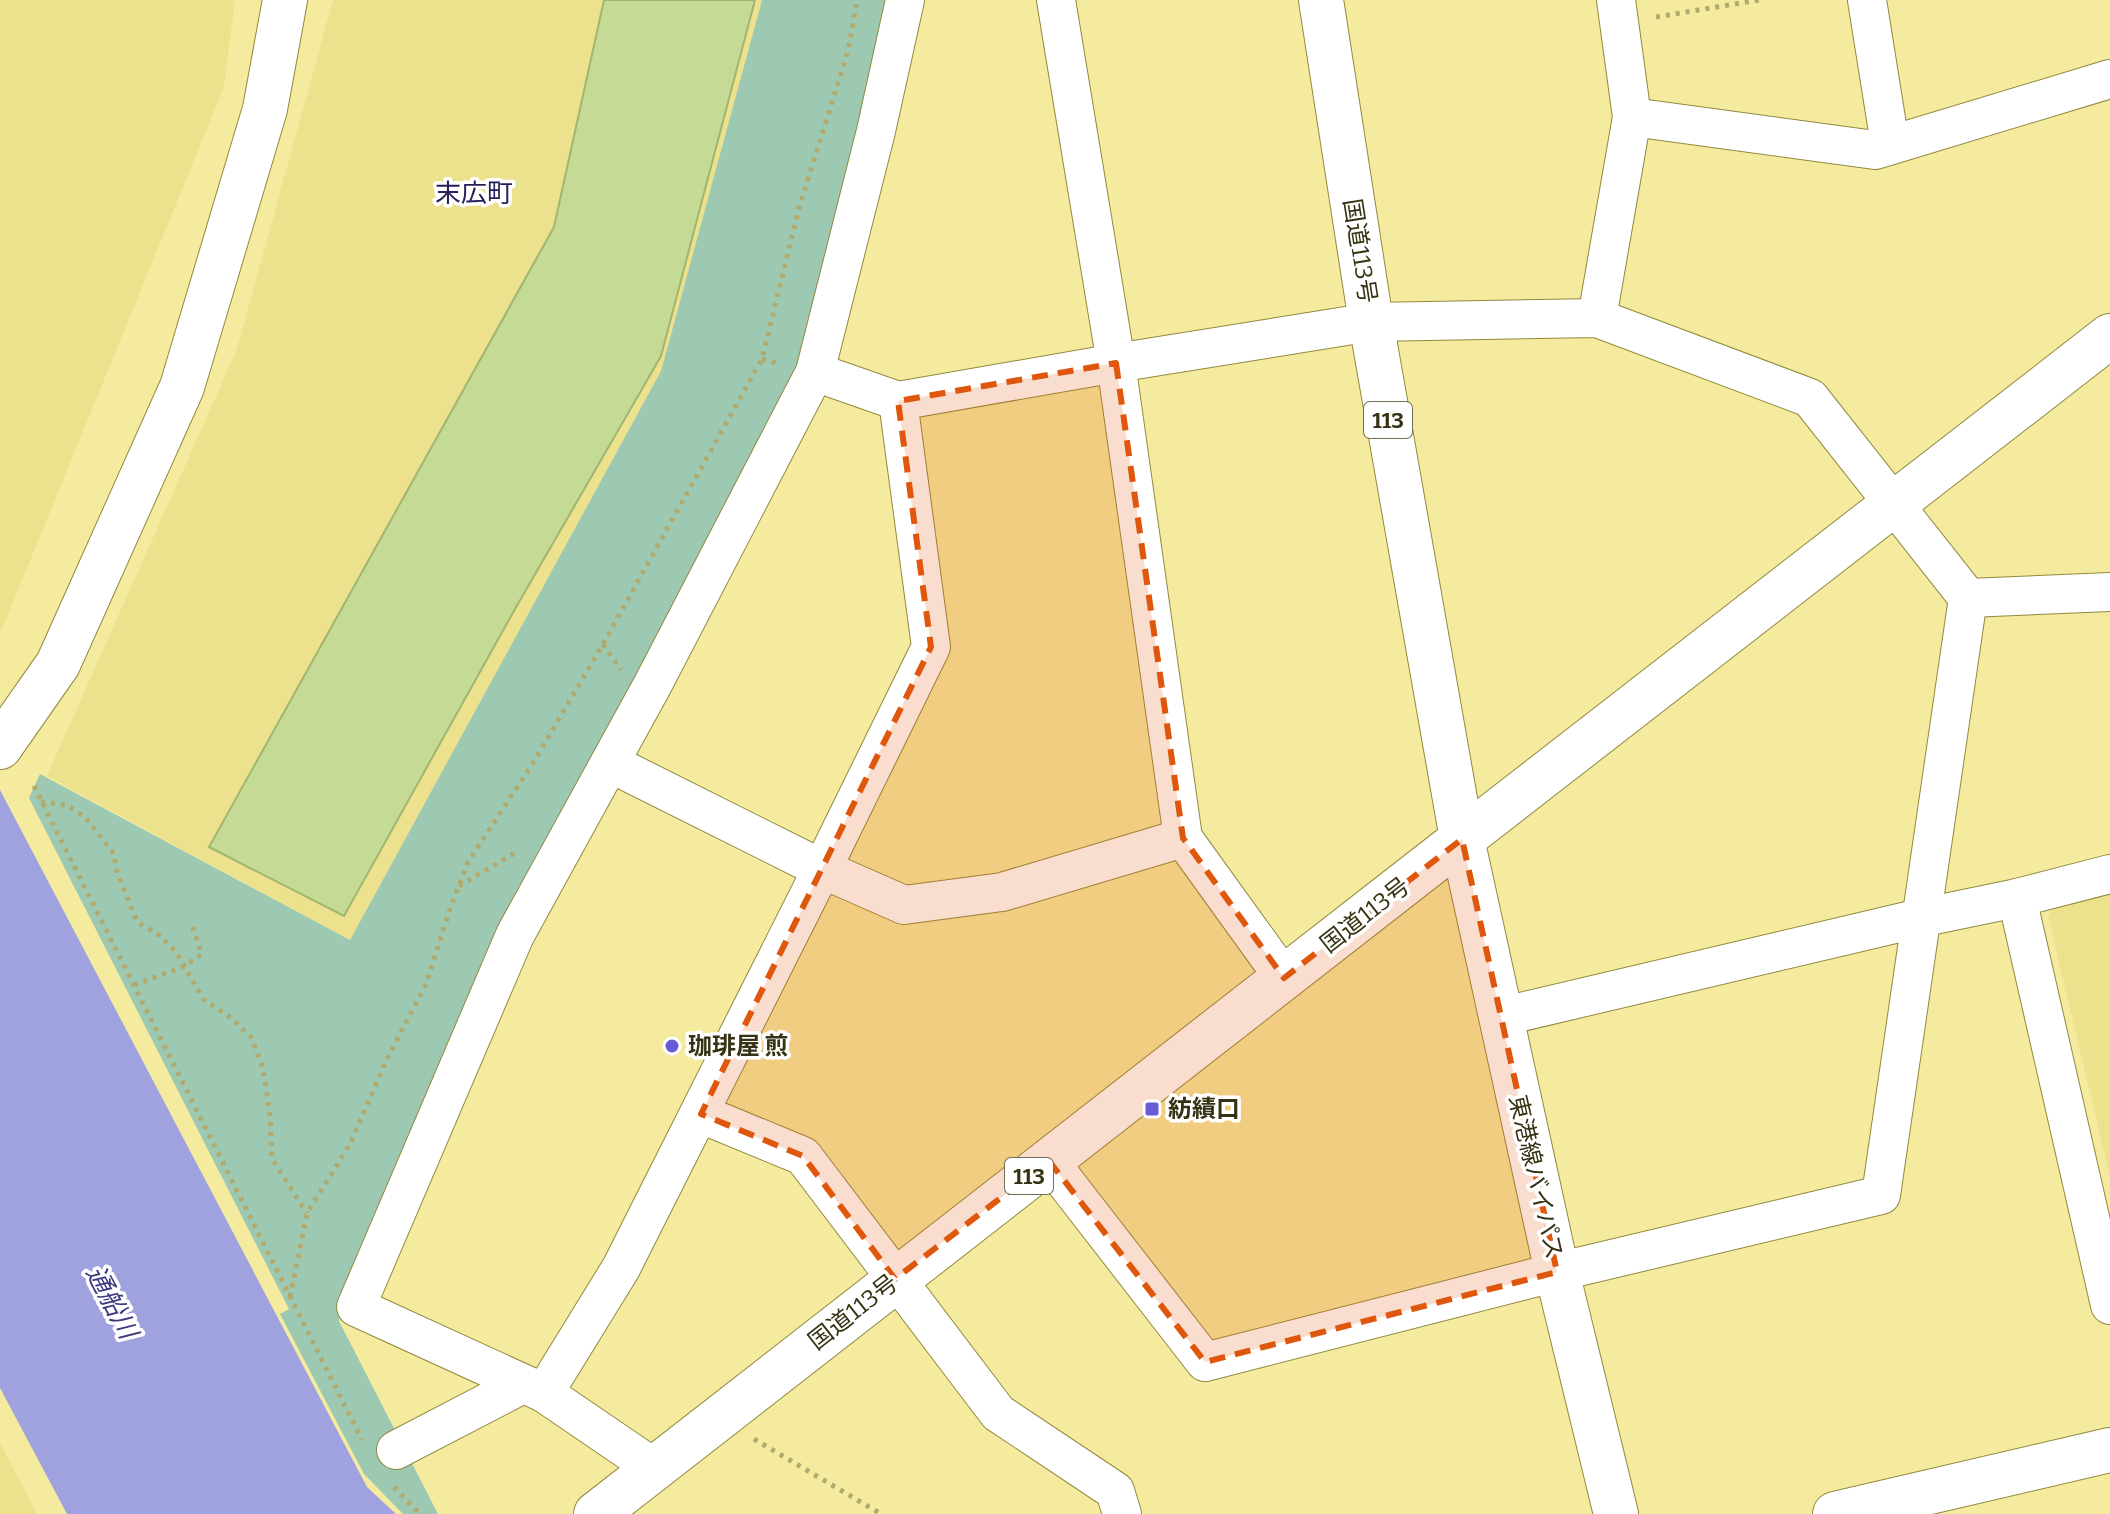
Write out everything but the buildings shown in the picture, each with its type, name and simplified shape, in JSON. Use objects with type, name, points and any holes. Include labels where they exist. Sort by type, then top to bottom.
[{"type":"main road","points":[[0,747],[58,664],[182,387],[265,109],[285,0]]},
{"type":"main road","name":"国道113号","points":[[596,1514],[1462,839],[1371,322],[1321,0]]},
{"type":"main road","points":[[1462,839],[2110,336]]},
{"type":"main road","name":"東港線バイパス","points":[[1462,839],[1557,1272],[1616,1514]]},
{"type":"main road","points":[[1835,1514],[2110,1450]]},
{"type":"street","points":[[654,1468],[533,1388],[356,1307],[515,935],[653,684],[815,372],[876,131],[905,0]]},
{"type":"street","points":[[1056,0],[1116,363],[1183,838],[1284,978]]},
{"type":"street","points":[[1867,0],[1890,144]]},
{"type":"street","points":[[1597,318],[1632,117],[1618,12]]},
{"type":"street","points":[[1632,117],[1875,150],[2110,79]]},
{"type":"street","points":[[815,372],[898,401],[1371,322],[1597,318],[1810,398],[1968,598],[1881,1195],[1557,1272],[1205,1362],[1049,1161]]},
{"type":"street","points":[[385,1462],[533,1388],[621,1268],[701,1114],[931,647],[898,401]]},
{"type":"street","points":[[1968,598],[2110,592]]},
{"type":"street","points":[[610,763],[822,869],[904,905],[1002,892],[1183,838]]},
{"type":"street","points":[[1500,1017],[2110,874]]},
{"type":"street","points":[[2017,898],[2110,1305]]},
{"type":"street","points":[[701,1114],[803,1156],[998,1413],[1115,1491],[1122,1514]]},
{"type":"path","points":[[290,1297],[307,1213],[350,1144],[387,1059],[426,984],[468,862],[533,763],[603,644],[762,359],[799,208],[848,51],[857,0]]},
{"type":"path","points":[[1618,12],[1759,0]]},
{"type":"path","points":[[34,786],[290,1297],[385,1462],[420,1514]]},
{"type":"path","points":[[41,802],[67,805],[86,818],[114,854],[116,869],[137,922],[159,935],[177,953],[203,999],[231,1018],[251,1037],[263,1068],[272,1159],[307,1213]]},
{"type":"path","points":[[134,985],[185,966],[202,954],[192,926]]},
{"type":"path","points":[[719,1418],[881,1514]]},
{"type":"highlighted area","points":[[1116,363],[1183,838],[1284,978],[1462,839],[1557,1272],[1205,1362],[1049,1161],[895,1279],[803,1156],[701,1114],[931,647],[898,401]]},
{"type":"shaded area","points":[[0,0],[235,0],[224,87],[0,634]]},
{"type":"shaded area","points":[[333,0],[762,0],[661,371],[350,940],[47,776],[237,349]]},
{"type":"shaded area","points":[[2110,893],[2110,1177],[2048,916],[2056,906]]},
{"type":"shaded area","points":[[0,1443],[37,1514],[0,1514]]},
{"type":"green space","points":[[762,0],[894,0],[801,380],[340,1296],[339,1321],[438,1514],[403,1514],[364,1474],[280,1314],[289,1309],[29,798],[40,774],[350,940],[661,371]]},
{"type":"water","name":"通船川","points":[[0,790],[367,1487],[396,1514],[67,1514],[0,1388]]},
{"type":"place","name":"珈琲屋 煎","points":[[672,1046]]},
{"type":"place","name":"紡績口","points":[[1152,1109]]},
{"type":"district","name":"末広町","points":[[474,193]]}]
